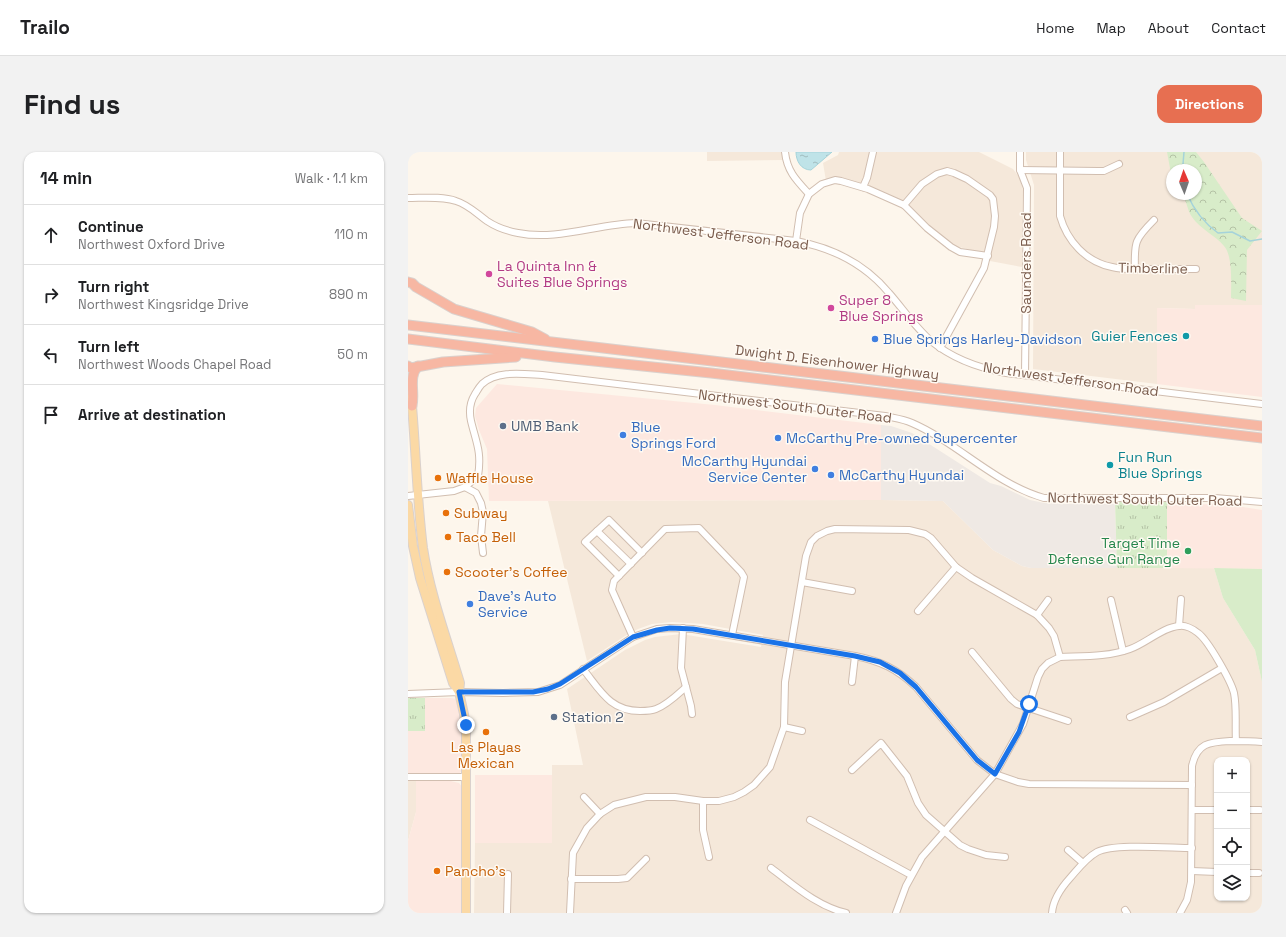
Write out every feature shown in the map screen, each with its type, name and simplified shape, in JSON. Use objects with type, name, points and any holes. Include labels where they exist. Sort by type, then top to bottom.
[{"type":"highway","points":[[411,285],[454,309],[532,332],[550,342]]},
{"type":"highway","name":"Dwight D. Eisenhower Highway","points":[[408,325],[1262,426]]},
{"type":"highway","name":"Dwight D. Eisenhower Highway","points":[[408,339],[555,357],[711,372],[1262,438]]},
{"type":"highway","points":[[408,366],[411,368],[434,362],[508,357],[555,357]]},
{"type":"highway","points":[[410,402],[412,402],[411,376],[413,370],[418,366]]},
{"type":"main road","points":[[410,402],[424,549],[429,576],[460,683],[459,692],[466,725],[466,913]]},
{"type":"main road","points":[[408,505],[413,546],[420,578],[453,683],[459,692]]},
{"type":"street","points":[[785,152],[788,169],[797,182],[809,194]]},
{"type":"street","points":[[863,187],[874,152]]},
{"type":"street","name":"Saunders Road","points":[[1020,152],[1020,170],[1027,188],[1025,375]]},
{"type":"street","name":"Timberline","points":[[1060,152],[1060,216],[1062,224],[1071,240],[1086,256],[1112,267],[1135,269],[1196,269]]},
{"type":"street","points":[[1020,170],[1104,170],[1119,164]]},
{"type":"street","points":[[904,205],[922,184],[936,174],[947,171],[967,179],[990,195],[993,199],[995,216],[988,256],[984,268],[940,348]]},
{"type":"street","points":[[796,241],[800,213],[809,194],[822,184],[835,180],[863,187],[904,205],[927,228],[951,248],[960,252],[988,256]]},
{"type":"street","name":"Northwest Jefferson Road","points":[[408,198],[436,198],[456,201],[475,211],[496,226],[519,234],[555,234],[609,225],[636,223],[796,241],[825,248],[840,254],[862,268],[888,292],[920,331],[940,348],[980,368],[1006,373],[1262,404]]},
{"type":"street","points":[[1135,269],[1135,244],[1141,233],[1154,220]]},
{"type":"street","name":"Northwest South Outer Road","points":[[465,487],[478,476],[480,462],[478,445],[470,419],[471,401],[482,384],[493,377],[528,374],[885,416],[899,419],[912,423],[933,434],[1020,489],[1044,498],[1215,498],[1262,502]]},
{"type":"street","points":[[408,496],[454,490],[465,487],[476,493],[481,503],[483,512],[481,536],[483,553]]},
{"type":"street","points":[[619,576],[586,542],[597,531],[609,520],[642,553]]},
{"type":"street","points":[[633,637],[612,590],[614,582],[665,529],[699,528],[744,577],[732,635]]},
{"type":"street","points":[[570,913],[573,853],[576,845],[587,828],[600,814],[614,805],[646,797],[675,797],[703,801],[719,801],[734,797],[754,785],[770,767],[784,727],[785,682],[806,556],[811,542],[821,534],[835,529],[909,530],[917,531],[932,538],[956,567],[972,578],[1037,615],[1054,636],[1060,657]]},
{"type":"street","points":[[597,531],[631,564]]},
{"type":"street","points":[[918,611],[956,567]]},
{"type":"street","points":[[802,582],[852,591]]},
{"type":"street","points":[[1179,626],[1180,599]]},
{"type":"street","points":[[1037,615],[1048,600]]},
{"type":"street","points":[[1112,600],[1122,651]]},
{"type":"street","points":[[896,913],[901,897],[922,857],[995,774],[1019,732],[1042,669],[1060,657],[1122,651],[1146,642],[1164,631],[1179,626],[1189,628],[1204,638],[1227,676],[1234,694],[1236,741]]},
{"type":"street","points":[[408,694],[459,692],[538,692],[560,684],[633,637],[657,630],[683,628],[855,656],[880,662],[900,673],[916,687],[977,760],[995,774],[1018,782],[1029,784],[1192,785]]},
{"type":"street","points":[[683,628],[681,668],[692,714]]},
{"type":"street","points":[[972,652],[1011,699],[1017,704],[1068,721]]},
{"type":"street","points":[[852,682],[855,656]]},
{"type":"street","points":[[1130,717],[1164,702],[1222,668]]},
{"type":"street","points":[[583,669],[607,699],[619,708],[628,710],[656,709],[686,688]]},
{"type":"street","points":[[784,727],[802,731]]},
{"type":"street","points":[[1180,913],[1190,891],[1192,872],[1192,766],[1194,759],[1202,747],[1214,742],[1262,742]]},
{"type":"street","points":[[852,770],[881,743],[907,776],[918,803],[926,815],[960,845],[986,855],[1005,857]]},
{"type":"street","points":[[408,777],[466,777]]},
{"type":"street","points":[[584,797],[600,814]]},
{"type":"street","points":[[703,801],[703,830],[709,858]]},
{"type":"street","points":[[1192,810],[1214,810]]},
{"type":"street","points":[[1250,810],[1260,810]]},
{"type":"street","points":[[810,820],[912,875]]},
{"type":"street","points":[[1052,913],[1058,894],[1082,863],[1095,853],[1112,848],[1192,848]]},
{"type":"street","points":[[1068,850],[1082,863]]},
{"type":"street","points":[[571,879],[618,880],[626,878],[646,859]]},
{"type":"street","points":[[771,868],[814,900],[835,910],[846,913]]},
{"type":"street","points":[[1192,872],[1214,872]]},
{"type":"street","points":[[1250,873],[1259,873]]},
{"type":"street","points":[[507,913],[508,874]]},
{"type":"shaded area","points":[[707,152],[782,152],[783,160],[707,161]]},
{"type":"shaded area","points":[[839,152],[979,152],[1013,169],[1020,178],[1023,190],[1022,267],[990,261],[983,253],[951,245],[901,200],[871,187],[844,178],[826,181],[823,163],[838,155]]},
{"type":"shaded area","points":[[1026,152],[1262,152],[1262,305],[1195,305],[1195,309],[1157,308],[1157,384],[1033,369],[1034,185],[1026,160]]},
{"type":"shaded area","points":[[1195,305],[1262,305],[1262,397],[1157,384],[1157,308],[1195,309]]},
{"type":"shaded area","points":[[497,384],[715,405],[881,425],[881,500],[489,501],[487,449],[475,416],[476,408]]},
{"type":"shaded area","points":[[881,425],[891,426],[912,433],[990,483],[1001,486],[1030,500],[1059,504],[1115,504],[1117,568],[1031,568],[1022,566],[993,550],[943,501],[881,500]]},
{"type":"shaded area","points":[[548,501],[943,501],[993,550],[1022,566],[1031,568],[1214,568],[1223,598],[1255,650],[1262,682],[1262,913],[474,913],[475,843],[552,843],[552,765],[583,765],[567,689],[625,650],[645,640],[655,637],[681,634],[761,647],[763,635],[703,624],[672,622],[652,624],[625,636],[587,661]]},
{"type":"shaded area","points":[[1224,504],[1262,510],[1262,569],[1167,568],[1167,505]]},
{"type":"shaded area","points":[[425,698],[451,698],[456,699],[458,703],[463,732],[462,770],[459,774],[408,774],[408,731],[425,731]]},
{"type":"shaded area","points":[[475,775],[552,775],[552,843],[475,843]]},
{"type":"shaded area","points":[[408,781],[416,781],[416,812],[408,841]]},
{"type":"shaded area","points":[[416,781],[451,781],[459,783],[463,788],[463,913],[408,913],[408,841],[416,812]]},
{"type":"green space","points":[[1167,152],[1196,152],[1242,218],[1262,231],[1247,250],[1246,301],[1231,298],[1231,271],[1227,251],[1220,242],[1195,221],[1190,214],[1185,200],[1202,200],[1202,164],[1169,164]]},
{"type":"green space","points":[[1115,502],[1169,502],[1169,505],[1167,505],[1167,568],[1117,568]]},
{"type":"green space","points":[[1214,568],[1262,569],[1262,682],[1255,650],[1223,598]]},
{"type":"green space","points":[[408,698],[425,698],[425,731],[408,731]]},
{"type":"water","points":[[796,152],[832,152],[811,170],[807,170],[800,164],[797,159]]},
{"type":"waterway","points":[[1183,164],[1184,152]]},
{"type":"waterway","points":[[1190,200],[1200,216],[1218,233],[1232,232],[1250,241],[1262,239]]},
{"type":"place","name":"La Quinta Inn & Suites Blue Springs","points":[[489,274]]},
{"type":"place","name":"Super 8 Blue Springs","points":[[831,308]]},
{"type":"place","name":"Guier Fences","points":[[1186,336]]},
{"type":"place","name":"Blue Springs Harley-Davidson","points":[[875,339]]},
{"type":"place","name":"UMB Bank","points":[[503,426]]},
{"type":"place","name":"Blue Springs Ford","points":[[623,435]]},
{"type":"place","name":"McCarthy Pre-owned Supercenter","points":[[778,438]]},
{"type":"place","name":"Fun Run Blue Springs","points":[[1110,465]]},
{"type":"place","name":"McCarthy Hyundai Service Center","points":[[815,469]]},
{"type":"place","name":"McCarthy Hyundai","points":[[831,475]]},
{"type":"place","name":"Waffle House","points":[[438,478]]},
{"type":"place","name":"Subway","points":[[446,513]]},
{"type":"place","name":"Taco Bell","points":[[448,537]]},
{"type":"place","name":"Target Time Defense Gun Range","points":[[1188,551]]},
{"type":"place","name":"Scooter's Coffee","points":[[447,572]]},
{"type":"place","name":"Dave's Auto Service","points":[[470,604]]},
{"type":"place","name":"Station 2","points":[[554,717]]},
{"type":"place","name":"Las Playas Mexican","points":[[486,732]]},
{"type":"place","name":"Pancho's","points":[[437,871]]},
{"type":"route","points":[[466,725],[459,692],[538,692],[548,689],[560,684],[633,637],[643,633],[670,628],[693,629],[869,658],[880,662],[900,673],[916,687],[977,760],[995,774],[1023,724],[1029,704]]}]
